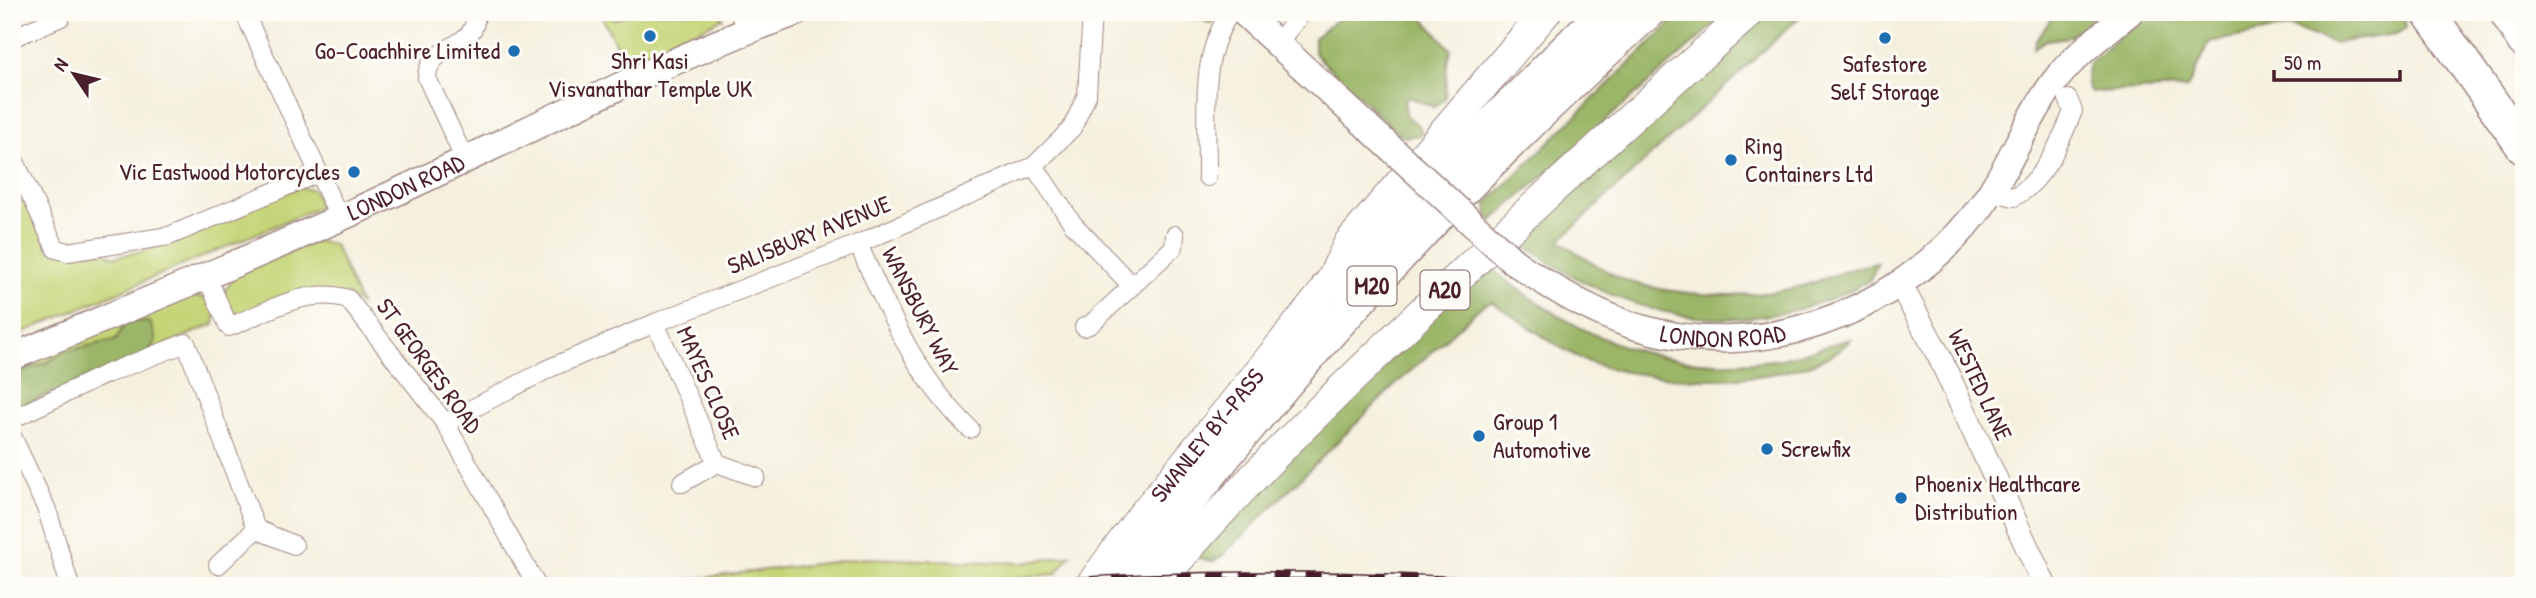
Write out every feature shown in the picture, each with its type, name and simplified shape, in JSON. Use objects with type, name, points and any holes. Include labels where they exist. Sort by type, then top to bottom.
[{"type":"highway","name":"SWANLEY BY-PASS","points":[[1090,586],[1141,517],[1328,287],[1349,243],[1546,12]]},
{"type":"highway","name":"M20","points":[[1328,287],[1604,12]]},
{"type":"highway","name":"M20","points":[[1124,586],[1169,526],[1352,307],[1469,180],[1648,12]]},
{"type":"highway","name":"A20","points":[[1156,586],[1192,542],[1311,417],[1536,203],[1751,12]]},
{"type":"highway","points":[[2428,12],[2524,149]]},
{"type":"highway","points":[[2506,12],[2524,41]]},
{"type":"main road","name":"LONDON ROAD","points":[[12,357],[340,219],[465,160],[743,21],[797,12]]},
{"type":"main road","name":"LONDON ROAD","points":[[1242,12],[1278,42],[1462,217],[1513,261],[1564,295],[1613,318],[1664,333],[1705,339],[1768,336],[1815,325],[1857,309],[1900,284],[1955,237],[1991,191],[2057,78],[2130,12]]},
{"type":"street","points":[[244,12],[340,219]]},
{"type":"street","points":[[465,160],[427,78],[427,66],[435,56],[466,39],[473,29],[475,12]]},
{"type":"street","name":"SALISBURY AVENUE","points":[[445,423],[550,368],[655,323],[858,244],[1034,166],[1072,128],[1087,95],[1092,12]]},
{"type":"street","points":[[1207,177],[1209,64],[1214,39],[1231,12]]},
{"type":"street","points":[[1278,42],[1303,12]]},
{"type":"street","points":[[12,38],[61,17]]},
{"type":"street","points":[[1991,191],[2014,197],[2043,169],[2063,138],[2073,111],[2068,99]]},
{"type":"street","points":[[12,155],[56,249],[68,253],[169,236],[318,173]]},
{"type":"street","points":[[1034,166],[1073,224],[1132,286]]},
{"type":"street","points":[[1084,327],[1174,247],[1175,235]]},
{"type":"street","name":"WANSBURY WAY","points":[[858,244],[915,363],[936,395],[970,429]]},
{"type":"street","name":"ST GEORGES ROAD","points":[[206,275],[229,327],[310,295],[328,293],[348,299],[445,423],[493,505],[510,543],[537,586]]},
{"type":"street","name":"WESTED LANE","points":[[1900,284],[1939,356],[2045,586]]},
{"type":"street","name":"MAYES CLOSE","points":[[655,323],[718,463],[756,477]]},
{"type":"street","points":[[12,419],[106,374],[186,343],[256,529],[294,545]]},
{"type":"street","points":[[12,436],[47,510],[71,586]]},
{"type":"street","name":"MAYES CLOSE","points":[[682,483],[718,463]]},
{"type":"street","points":[[218,565],[256,529]]},
{"type":"green space","name":"Shri Kasi Visvanathar Temple UK","points":[[600,12],[611,12],[614,20],[633,12],[720,12],[723,18],[626,67]]},
{"type":"green space","points":[[1101,12],[1212,12],[1212,24],[1192,16],[1100,22]]},
{"type":"green space","points":[[1346,12],[1418,12],[1451,50],[1447,65],[1445,99],[1434,107],[1409,97],[1404,101],[1406,115],[1420,127],[1422,135],[1404,137],[1394,130],[1314,53],[1314,38]]},
{"type":"green space","points":[[1682,12],[1729,12],[1492,221],[1488,217],[1487,203]]},
{"type":"green space","points":[[1770,12],[1805,12],[1559,241],[1603,269],[1630,282],[1689,293],[1731,295],[1771,292],[1878,263],[1869,281],[1824,301],[1779,314],[1735,319],[1691,317],[1648,308],[1606,293],[1565,272],[1524,245],[1521,239],[1530,226]]},
{"type":"green space","points":[[2056,12],[2103,12],[2070,37],[2046,40],[2034,48],[2035,42]]},
{"type":"green space","points":[[2147,12],[2396,12],[2405,22],[2406,28],[2396,34],[2333,43],[2291,27],[2210,42],[2187,88],[2091,92],[2086,78],[2090,63]]},
{"type":"green space","points":[[298,187],[314,190],[320,207],[12,337],[12,206],[24,200],[50,250],[106,252],[114,257],[146,250]]},
{"type":"green space","points":[[316,241],[334,244],[361,306],[348,295],[238,315],[227,306],[224,292],[236,274]]},
{"type":"green space","points":[[1484,268],[1491,268],[1555,314],[1588,331],[1622,346],[1657,356],[1694,362],[1773,360],[1851,339],[1829,356],[1798,368],[1760,376],[1678,378],[1604,367],[1578,357],[1545,338],[1492,302],[1484,304],[1392,388],[1221,557],[1213,561],[1196,558],[1201,544]]},
{"type":"green space","points":[[187,294],[207,299],[216,314],[214,324],[149,352],[156,340],[150,322],[126,321],[116,340],[61,352],[49,361],[12,375],[12,368]]},
{"type":"green space","points":[[126,321],[150,322],[156,340],[148,353],[12,410],[12,375],[49,362],[62,352],[116,340]]},
{"type":"green space","points":[[1071,555],[1056,574],[926,586],[635,586],[865,558],[1023,563]]},
{"type":"railway","points":[[1001,586],[1139,578],[1276,575],[1414,578],[1551,586]]},
{"type":"place","name":"Shri Kasi Visvanathar Temple UK","points":[[650,36]]},
{"type":"place","name":"Safestore Self Storage","points":[[1885,38]]},
{"type":"place","name":"Go-Coachhire Limited","points":[[514,51]]},
{"type":"place","name":"Ring Containers Ltd","points":[[1731,160]]},
{"type":"place","name":"Vic Eastwood Motorcycles","points":[[354,172]]},
{"type":"place","name":"Group 1 Automotive","points":[[1479,436]]},
{"type":"place","name":"Screwfix","points":[[1767,449]]},
{"type":"place","name":"Phoenix Healthcare Distribution","points":[[1901,498]]}]
